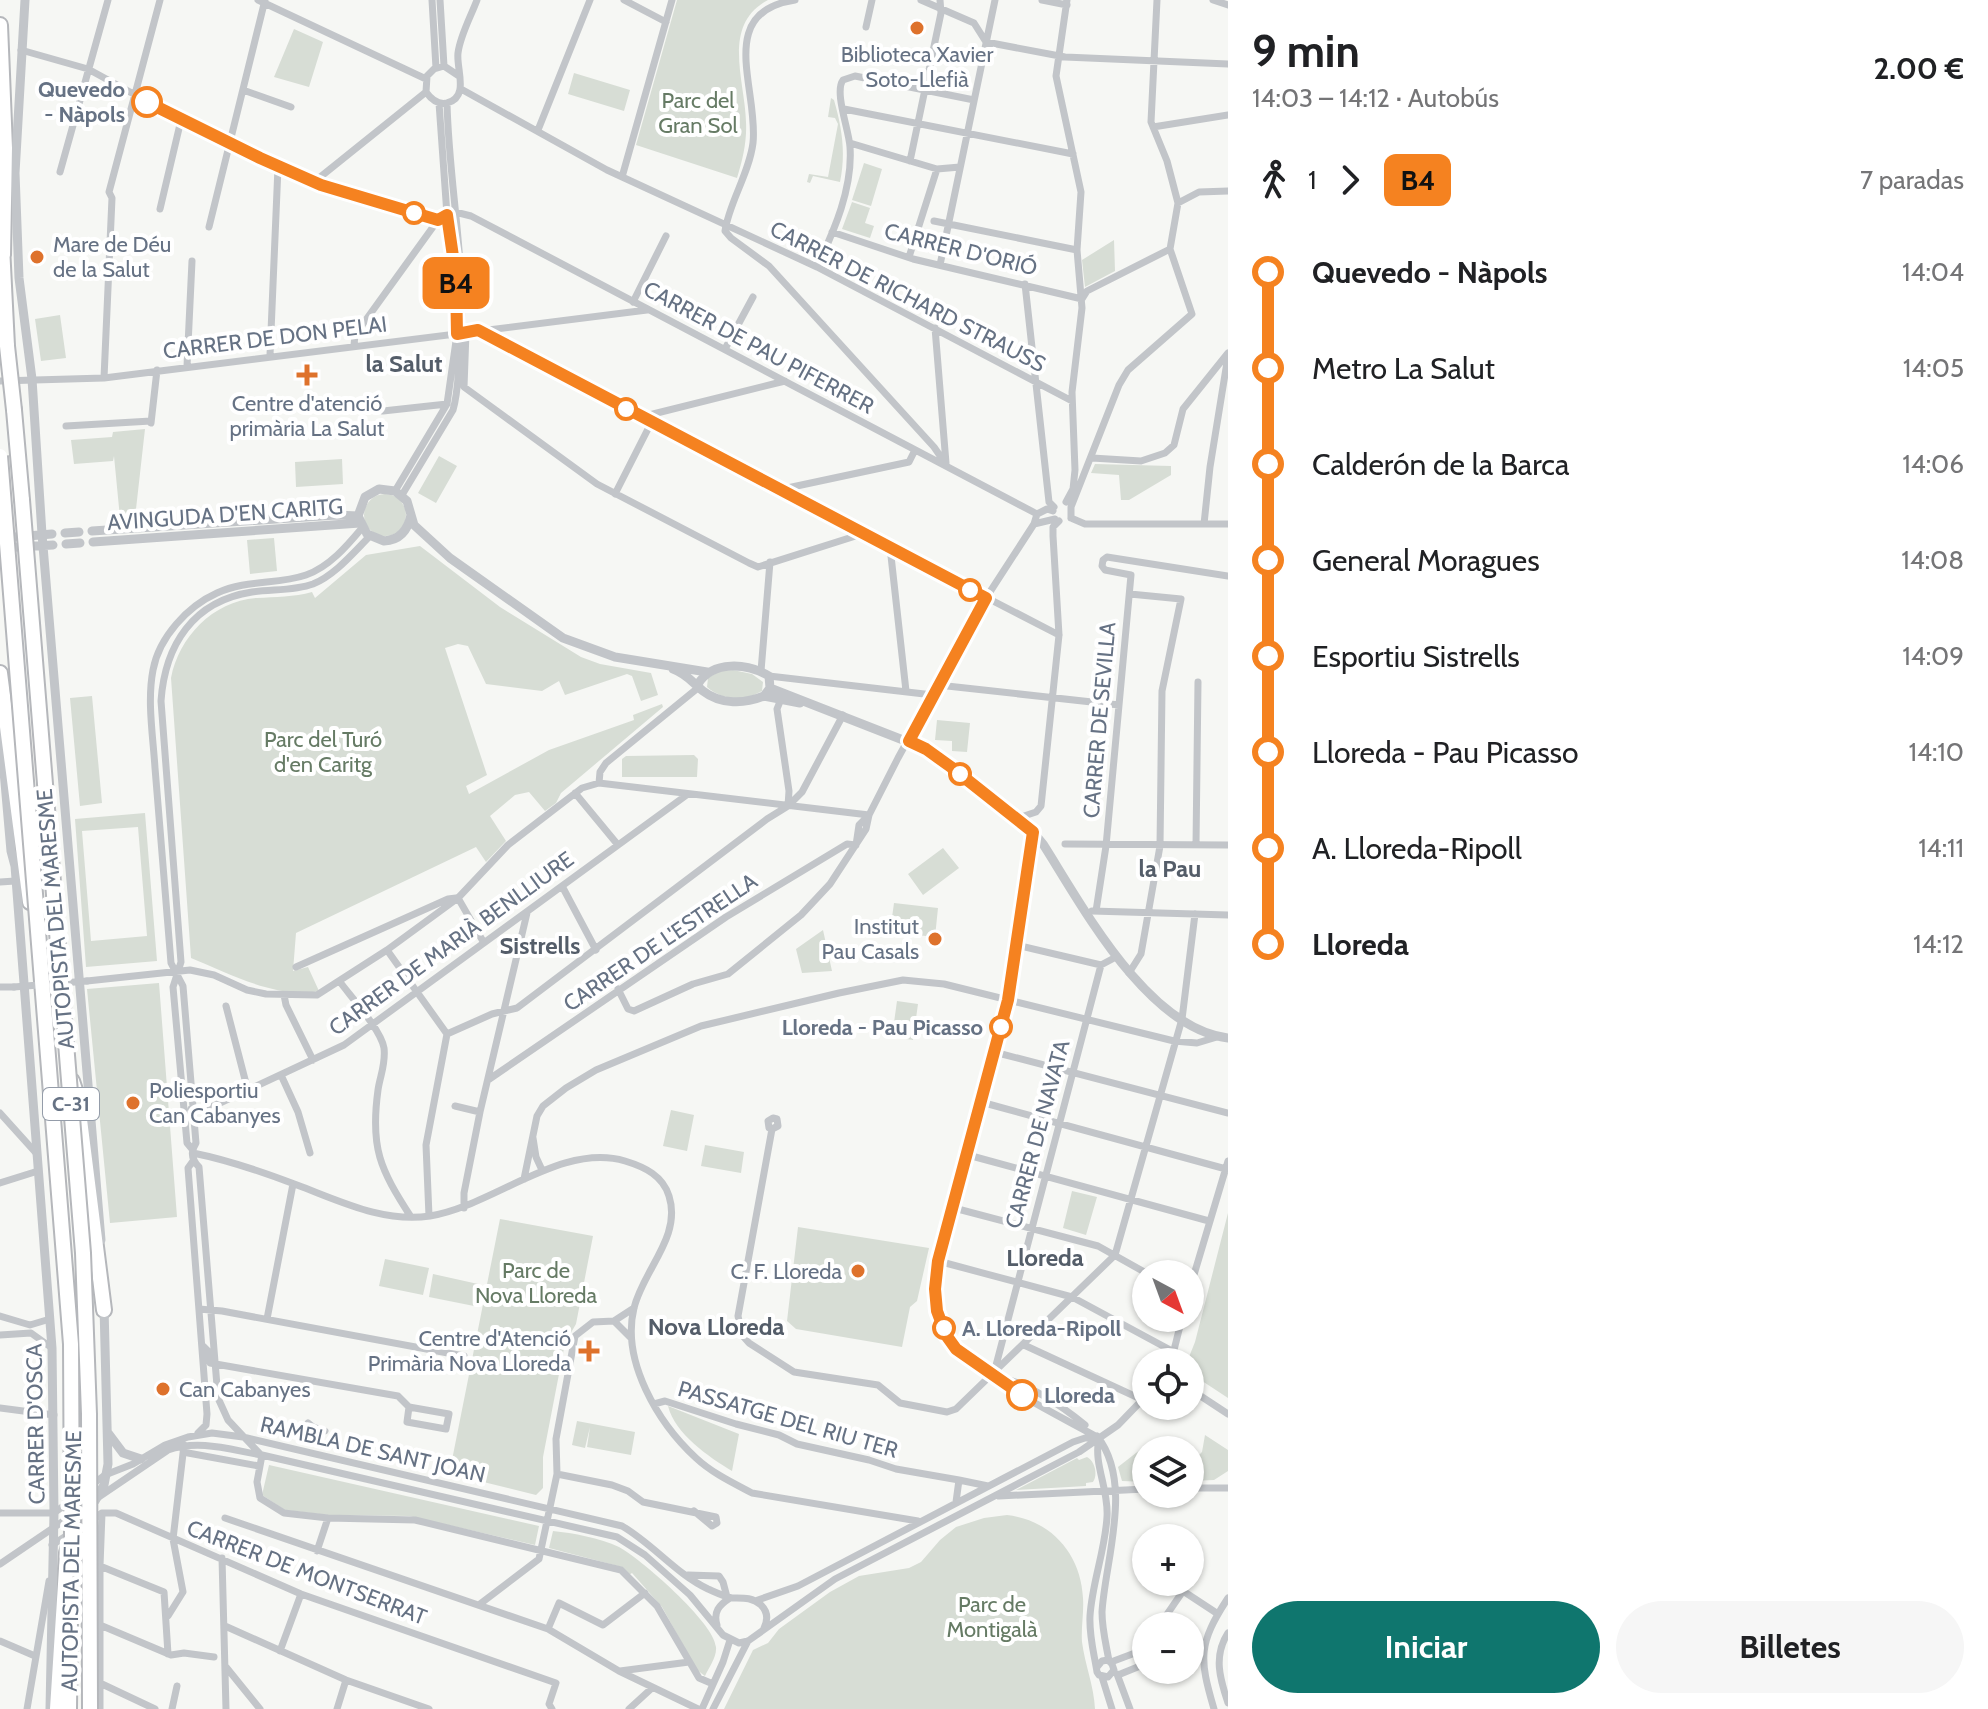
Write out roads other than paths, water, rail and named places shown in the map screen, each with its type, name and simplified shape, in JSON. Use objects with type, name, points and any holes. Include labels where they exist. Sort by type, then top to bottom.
[{"type":"highway","points":[[0,25],[5,148],[3,255]]},
{"type":"highway","name":"AUTOPISTA DEL MARESME","points":[[0,226],[7,346],[83,1253],[89,1414],[90,1709]]},
{"type":"highway","name":"AUTOPISTA DEL MARESME","points":[[0,456],[71,1344],[69,1709]]},
{"type":"highway","points":[[0,673],[28,892],[40,945]]},
{"type":"highway","points":[[68,1067],[77,1096],[104,1310]]},
{"type":"highway","points":[[57,1709],[67,1553],[72,1537]]},
{"type":"street","points":[[25,0],[15,173],[19,278],[48,540],[100,1206],[108,1433],[107,1470],[95,1501]]},
{"type":"street","points":[[60,172],[108,0]]},
{"type":"street","points":[[104,378],[112,198],[109,192],[160,0]]},
{"type":"street","points":[[432,0],[440,67]]},
{"type":"street","points":[[426,92],[426,79],[440,67],[440,0]]},
{"type":"street","points":[[443,103],[455,99],[461,89],[458,53],[477,0]]},
{"type":"street","points":[[538,130],[590,0]]},
{"type":"street","points":[[624,0],[666,22]]},
{"type":"street","points":[[622,177],[672,0]]},
{"type":"street","points":[[795,0],[766,9],[755,19],[748,33],[745,47],[753,142],[725,231],[769,266],[934,447],[946,465]]},
{"type":"street","points":[[866,27],[872,0]]},
{"type":"street","points":[[921,0],[938,3],[974,23],[986,42],[1065,57],[1228,64]]},
{"type":"street","points":[[940,265],[995,0]]},
{"type":"street","points":[[1042,0],[1067,2],[1056,76],[1081,192],[1077,250],[1082,299],[1072,401],[1078,491]]},
{"type":"street","points":[[1068,504],[1078,491],[1119,385],[1128,370],[1192,314],[1170,249],[1178,203],[1167,161],[1151,122],[1157,0]]},
{"type":"street","points":[[1213,0],[1228,5]]},
{"type":"street","points":[[209,227],[262,1],[426,79]]},
{"type":"street","points":[[910,161],[938,3]]},
{"type":"street","points":[[21,50],[88,69],[181,120],[314,182],[438,220]]},
{"type":"street","points":[[440,67],[459,76]]},
{"type":"street","points":[[817,267],[848,183],[850,143],[839,94],[840,83],[851,76],[974,100]]},
{"type":"street","name":"CARRER DE RICHARD STRAUSS","points":[[461,89],[622,177],[817,267],[1072,401]]},
{"type":"street","points":[[243,90],[291,107]]},
{"type":"street","points":[[426,92],[443,103]]},
{"type":"street","points":[[314,182],[426,92]]},
{"type":"street","points":[[443,103],[464,387],[597,484],[758,567],[865,533]]},
{"type":"street","points":[[844,109],[1073,154]]},
{"type":"street","points":[[1153,127],[1228,115]]},
{"type":"street","points":[[160,209],[181,120]]},
{"type":"street","points":[[850,143],[937,169],[960,167]]},
{"type":"street","points":[[270,355],[278,167]]},
{"type":"street","points":[[909,257],[937,169]]},
{"type":"street","points":[[1178,203],[1199,192],[1228,191]]},
{"type":"street","points":[[354,345],[355,335],[438,220],[451,214]]},
{"type":"street","name":"CARRER DE PAU PIFERRER","points":[[451,214],[471,216],[1037,514]]},
{"type":"street","points":[[934,221],[1077,250]]},
{"type":"street","name":"CARRER D'ORIÓ","points":[[832,232],[909,257],[1082,299]]},
{"type":"street","points":[[633,302],[666,236]]},
{"type":"street","points":[[1082,299],[1087,291],[1170,249]]},
{"type":"street","points":[[187,366],[192,261]]},
{"type":"street","points":[[1025,284],[1049,502],[1055,515]]},
{"type":"street","points":[[725,349],[753,297]]},
{"type":"street","name":"CARRER DE DON PELAI","points":[[0,381],[104,378],[649,309]]},
{"type":"street","points":[[935,328],[946,465]]},
{"type":"street","points":[[478,330],[1059,635]]},
{"type":"street","points":[[398,493],[447,404],[462,333]]},
{"type":"street","points":[[398,493],[453,410],[462,333]]},
{"type":"street","points":[[1092,458],[1141,461],[1165,453],[1174,445],[1183,409],[1228,353]]},
{"type":"street","points":[[1204,524],[1228,353]]},
{"type":"street","points":[[66,426],[151,422],[157,370]]},
{"type":"street","points":[[641,417],[785,381]]},
{"type":"street","points":[[383,411],[447,404]]},
{"type":"street","points":[[615,494],[651,423]]},
{"type":"street","points":[[778,490],[909,462],[915,450]]},
{"type":"street","points":[[1071,518],[1068,504],[1075,470]]},
{"type":"street","points":[[262,1455],[221,1409],[214,1363],[199,1167],[187,1146],[182,1100],[173,987],[181,962],[161,701],[167,660],[184,630],[210,607],[225,599],[310,585],[339,566],[362,526],[361,504],[371,492],[379,489],[398,493],[407,501],[414,525],[450,558],[563,638],[595,652],[707,672],[740,666],[765,673],[933,695]]},
{"type":"street","points":[[1018,818],[1036,812],[1041,806],[1059,635],[1053,527],[1058,503],[1068,504]]},
{"type":"street","points":[[618,989],[628,1009],[634,1011],[693,984],[728,974],[801,915],[830,884],[856,845],[859,825],[869,815],[986,598],[1034,524],[1037,514],[1047,509],[1065,522],[1071,518]]},
{"type":"street","name":"AVINGUDA D'EN CARITG","points":[[92,537],[336,515],[362,526]]},
{"type":"street","points":[[401,535],[410,523],[411,515]]},
{"type":"street","points":[[1034,524],[1055,515]]},
{"type":"street","points":[[1071,518],[1085,524],[1228,524]]},
{"type":"street","points":[[362,526],[384,541],[401,535],[416,535],[430,541]]},
{"type":"street","name":"AVINGUDA D'EN CARITG","points":[[79,532],[66,538],[80,543]]},
{"type":"street","points":[[0,539],[48,540]]},
{"type":"street","points":[[0,548],[48,540]]},
{"type":"street","points":[[890,547],[906,691]]},
{"type":"street","name":"CARRER DE SEVILLA","points":[[1091,911],[1106,846],[1131,575],[1105,570],[1103,560],[1107,557],[1228,576]]},
{"type":"street","points":[[767,692],[765,673],[770,562]]},
{"type":"street","points":[[1129,973],[1141,954],[1160,846],[1162,691],[1181,599],[1130,594]]},
{"type":"street","points":[[666,666],[681,672],[716,698],[734,703],[767,692],[843,715],[926,749],[1033,832],[1091,911],[1116,957],[1146,991],[1182,1019],[1217,1037]]},
{"type":"street","points":[[599,783],[600,772],[606,763],[698,686],[707,672]]},
{"type":"street","points":[[1196,845],[1198,682]]},
{"type":"street","points":[[938,685],[1119,705]]},
{"type":"street","points":[[767,692],[781,699],[814,705]]},
{"type":"street","points":[[781,699],[777,709],[789,791],[788,806]]},
{"type":"street","points":[[447,1034],[492,1014],[517,1008],[788,806],[802,792],[843,715]]},
{"type":"street","name":"CARRER D'OSCA","points":[[0,726],[52,1348],[54,1513],[50,1709]]},
{"type":"street","points":[[0,987],[190,970],[214,975],[247,990],[317,995],[387,950],[458,898],[508,845],[575,793],[599,783],[869,815]]},
{"type":"street","points":[[575,793],[618,845]]},
{"type":"street","name":"CARRER DE MARIÀ BENLLIURE","points":[[193,1111],[205,1110],[344,1045],[688,794]]},
{"type":"street","points":[[1033,832],[1008,1000],[938,1261],[935,1289],[937,1311],[946,1335],[956,1349],[1007,1387],[1099,1438],[1095,1453],[1116,1513],[1102,1627],[1113,1667],[1130,1709]]},
{"type":"street","name":"CARRER DE L'ESTRELLA","points":[[488,1080],[726,917],[847,844],[856,845]]},
{"type":"street","points":[[1065,844],[1228,845]]},
{"type":"street","points":[[1029,864],[1038,856],[1052,858]]},
{"type":"street","points":[[0,882],[15,881]]},
{"type":"street","points":[[562,886],[596,950]]},
{"type":"street","points":[[458,898],[484,943]]},
{"type":"street","points":[[296,967],[448,899],[458,898]]},
{"type":"street","points":[[1091,911],[1228,915]]},
{"type":"street","points":[[464,1208],[464,1193],[480,1112],[527,912]]},
{"type":"street","points":[[772,1129],[738,1316],[742,1335],[749,1343],[794,1372],[878,1385],[900,1403],[947,1412],[956,1409],[1115,1255],[1182,1019],[1195,914]]},
{"type":"street","points":[[1016,945],[1101,965],[1116,957]]},
{"type":"street","points":[[387,950],[447,1034],[426,1145],[429,1216]]},
{"type":"street","name":"CARRER DE NAVATA","points":[[993,1375],[1101,965]]},
{"type":"street","points":[[176,972],[183,986],[196,1143],[188,1168],[207,1414],[219,1447]]},
{"type":"street","points":[[524,1179],[532,1132],[543,1106],[596,1070],[701,1026],[903,980],[944,984],[1174,1041],[1197,1043],[1217,1037],[1228,1038]]},
{"type":"street","points":[[340,982],[384,1045],[375,1140],[388,1182],[411,1217]]},
{"type":"street","points":[[284,995],[313,1060]]},
{"type":"street","points":[[226,1006],[248,1091]]},
{"type":"street","points":[[994,1052],[1228,1113]]},
{"type":"street","points":[[281,1075],[298,1112],[310,1153]]},
{"type":"street","points":[[182,1100],[193,1111]]},
{"type":"street","points":[[981,1102],[1146,1147],[1227,1165],[1198,1260]]},
{"type":"street","points":[[455,1106],[480,1112]]},
{"type":"street","points":[[0,1113],[36,1153]]},
{"type":"street","points":[[532,1132],[536,1157],[542,1170]]},
{"type":"street","points":[[193,1154],[293,1184],[369,1212],[411,1217],[464,1208],[556,1165],[600,1158],[624,1160],[656,1174],[665,1182],[674,1210],[669,1231],[634,1308],[630,1337],[642,1379],[673,1434],[697,1459],[729,1482],[752,1493],[918,1521]]},
{"type":"street","points":[[968,1155],[1209,1221]]},
{"type":"street","points":[[0,1183],[38,1171]]},
{"type":"street","points":[[267,1319],[293,1184]]},
{"type":"street","points":[[954,1208],[1098,1246],[1132,1265]]},
{"type":"street","points":[[938,1261],[1072,1297],[1167,1348]]},
{"type":"street","points":[[197,1282],[203,1283],[204,1291],[209,1294]]},
{"type":"street","points":[[480,1604],[539,1559],[557,1474],[556,1439],[575,1336],[593,1322],[614,1321],[634,1308]]},
{"type":"street","points":[[199,1309],[464,1356]]},
{"type":"street","points":[[0,1316],[30,1325],[50,1319]]},
{"type":"street","points":[[614,1321],[630,1337]]},
{"type":"street","points":[[0,1335],[31,1333],[52,1348]]},
{"type":"street","points":[[1024,1345],[1132,1393]]},
{"type":"street","points":[[203,1346],[208,1351],[210,1363],[398,1396],[409,1407],[449,1414],[446,1429],[407,1422],[409,1407]]},
{"type":"street","points":[[1204,1398],[1228,1414]]},
{"type":"street","name":"PASSATGE DEL RIU TER","points":[[654,1404],[665,1401],[779,1435],[797,1444],[896,1469],[988,1486]]},
{"type":"street","points":[[0,1408],[54,1415]]},
{"type":"street","name":"RAMBLA DE SANT JOAN","points":[[748,1641],[804,1599],[1079,1452],[1118,1425],[1132,1410]]},
{"type":"street","points":[[188,1437],[204,1430],[207,1414]]},
{"type":"street","points":[[308,1423],[325,1431]]},
{"type":"street","points":[[108,1433],[123,1453],[141,1459]]},
{"type":"street","name":"RAMBLA DE SANT JOAN","points":[[54,1513],[107,1470],[141,1459],[165,1445],[212,1433],[243,1437],[622,1526],[644,1539],[684,1575],[728,1597],[739,1596],[755,1601],[798,1586],[1073,1442],[1099,1438]]},
{"type":"street","points":[[168,1616],[183,1594],[173,1539],[183,1447]]},
{"type":"street","name":"RAMBLA DE SANT JOAN","points":[[183,1447],[188,1453],[259,1466]]},
{"type":"street","name":"RAMBLA DE SANT JOAN","points":[[0,1564],[160,1454],[183,1447],[219,1447],[617,1537],[635,1548],[690,1595],[730,1640]]},
{"type":"street","name":"RAMBLA DE SANT JOAN","points":[[262,1455],[257,1482],[260,1498],[284,1513],[328,1518],[415,1520],[621,1570],[657,1606],[699,1678],[713,1684]]},
{"type":"street","points":[[557,1474],[612,1485],[643,1502],[694,1511]]},
{"type":"street","points":[[956,1502],[959,1480]]},
{"type":"street","points":[[1204,1488],[1228,1488]]},
{"type":"street","points":[[993,1497],[1132,1489]]},
{"type":"street","points":[[1110,1490],[1104,1544],[1090,1616],[1092,1650],[1112,1709]]},
{"type":"street","points":[[0,1513],[54,1513]]},
{"type":"street","points":[[52,1545],[102,1513]]},
{"type":"street","points":[[100,1709],[102,1513]]},
{"type":"street","name":"CARRER DE MONTSERRAT","points":[[102,1513],[116,1513],[301,1594],[556,1683],[549,1704],[552,1709]]},
{"type":"street","points":[[884,1516],[890,1536]]},
{"type":"street","points":[[225,1518],[548,1629],[619,1671],[700,1709],[730,1640],[748,1641],[713,1709]]},
{"type":"street","points":[[317,1551],[328,1518]]},
{"type":"street","name":"RAMBLA DE SANT JOAN","points":[[876,1558],[890,1536]]},
{"type":"street","points":[[222,1558],[226,1709]]},
{"type":"street","points":[[100,1566],[164,1592],[168,1616],[168,1654]]},
{"type":"street","points":[[27,1709],[51,1571]]},
{"type":"street","points":[[684,1575],[719,1576],[723,1582],[728,1597],[715,1614],[717,1628]]},
{"type":"street","points":[[1169,1612],[1183,1591],[1218,1614]]},
{"type":"street","points":[[548,1629],[559,1603],[603,1625],[645,1593]]},
{"type":"street","points":[[280,1651],[301,1594]]},
{"type":"street","points":[[1214,1709],[1203,1664],[1203,1647],[1228,1598]]},
{"type":"street","points":[[755,1601],[766,1611],[764,1630]]},
{"type":"street","points":[[100,1625],[168,1654],[214,1657]]},
{"type":"street","points":[[225,1626],[346,1680],[429,1709]]},
{"type":"street","points":[[1228,1633],[1221,1644],[1218,1662],[1228,1703]]},
{"type":"street","points":[[0,1641],[35,1656]]},
{"type":"street","points":[[1107,1646],[1121,1657]]},
{"type":"street","points":[[1102,1677],[1108,1677],[1121,1657],[1132,1652]]},
{"type":"street","points":[[1097,1667],[1102,1661],[1113,1667],[1132,1665]]},
{"type":"street","points":[[619,1671],[689,1662]]},
{"type":"street","points":[[225,1665],[260,1709]]},
{"type":"street","points":[[337,1709],[346,1680]]},
{"type":"street","points":[[102,1684],[155,1709]]},
{"type":"street","points":[[172,1709],[177,1686]]},
{"type":"street","points":[[629,1709],[652,1688]]},
{"type":"place","name":"Biblioteca Xavier Soto-Llefià","points":[[917,28]]},
{"type":"place","name":"Quevedo - Nàpols","points":[[147,102]]},
{"type":"place","name":"Mare de Déu de la Salut","points":[[37,257]]},
{"type":"place","name":"Centre d'atenció primària La Salut","points":[[307,375]]},
{"type":"place","name":"Institut Pau Casals","points":[[935,939]]},
{"type":"place","name":"Lloreda - Pau Picasso","points":[[1001,1027]]},
{"type":"place","name":"Poliesportiu Can Cabanyes","points":[[133,1103]]},
{"type":"place","name":"C. F. Lloreda","points":[[858,1271]]},
{"type":"place","name":"A. Lloreda-Ripoll","points":[[944,1328]]},
{"type":"place","name":"Centre d'Atenció Primària Nova Lloreda","points":[[589,1351]]},
{"type":"place","name":"Can Cabanyes","points":[[163,1389]]},
{"type":"place","name":"Lloreda","points":[[1022,1395]]},
{"type":"district","name":"la Salut","points":[[404,364]]},
{"type":"district","name":"la Pau","points":[[1170,869]]},
{"type":"district","name":"Sistrells","points":[[540,946]]},
{"type":"district","name":"Lloreda","points":[[1045,1258]]},
{"type":"district","name":"Nova Lloreda","points":[[716,1327]]},
{"type":"park label","name":"Parc del Gran Sol","points":[[698,112]]},
{"type":"park label","name":"Parc del Turó d'en Caritg","points":[[323,752]]},
{"type":"park label","name":"Parc de Nova Lloreda","points":[[536,1282]]},
{"type":"park label","name":"Parc de Montigalà","points":[[992,1616]]}]
